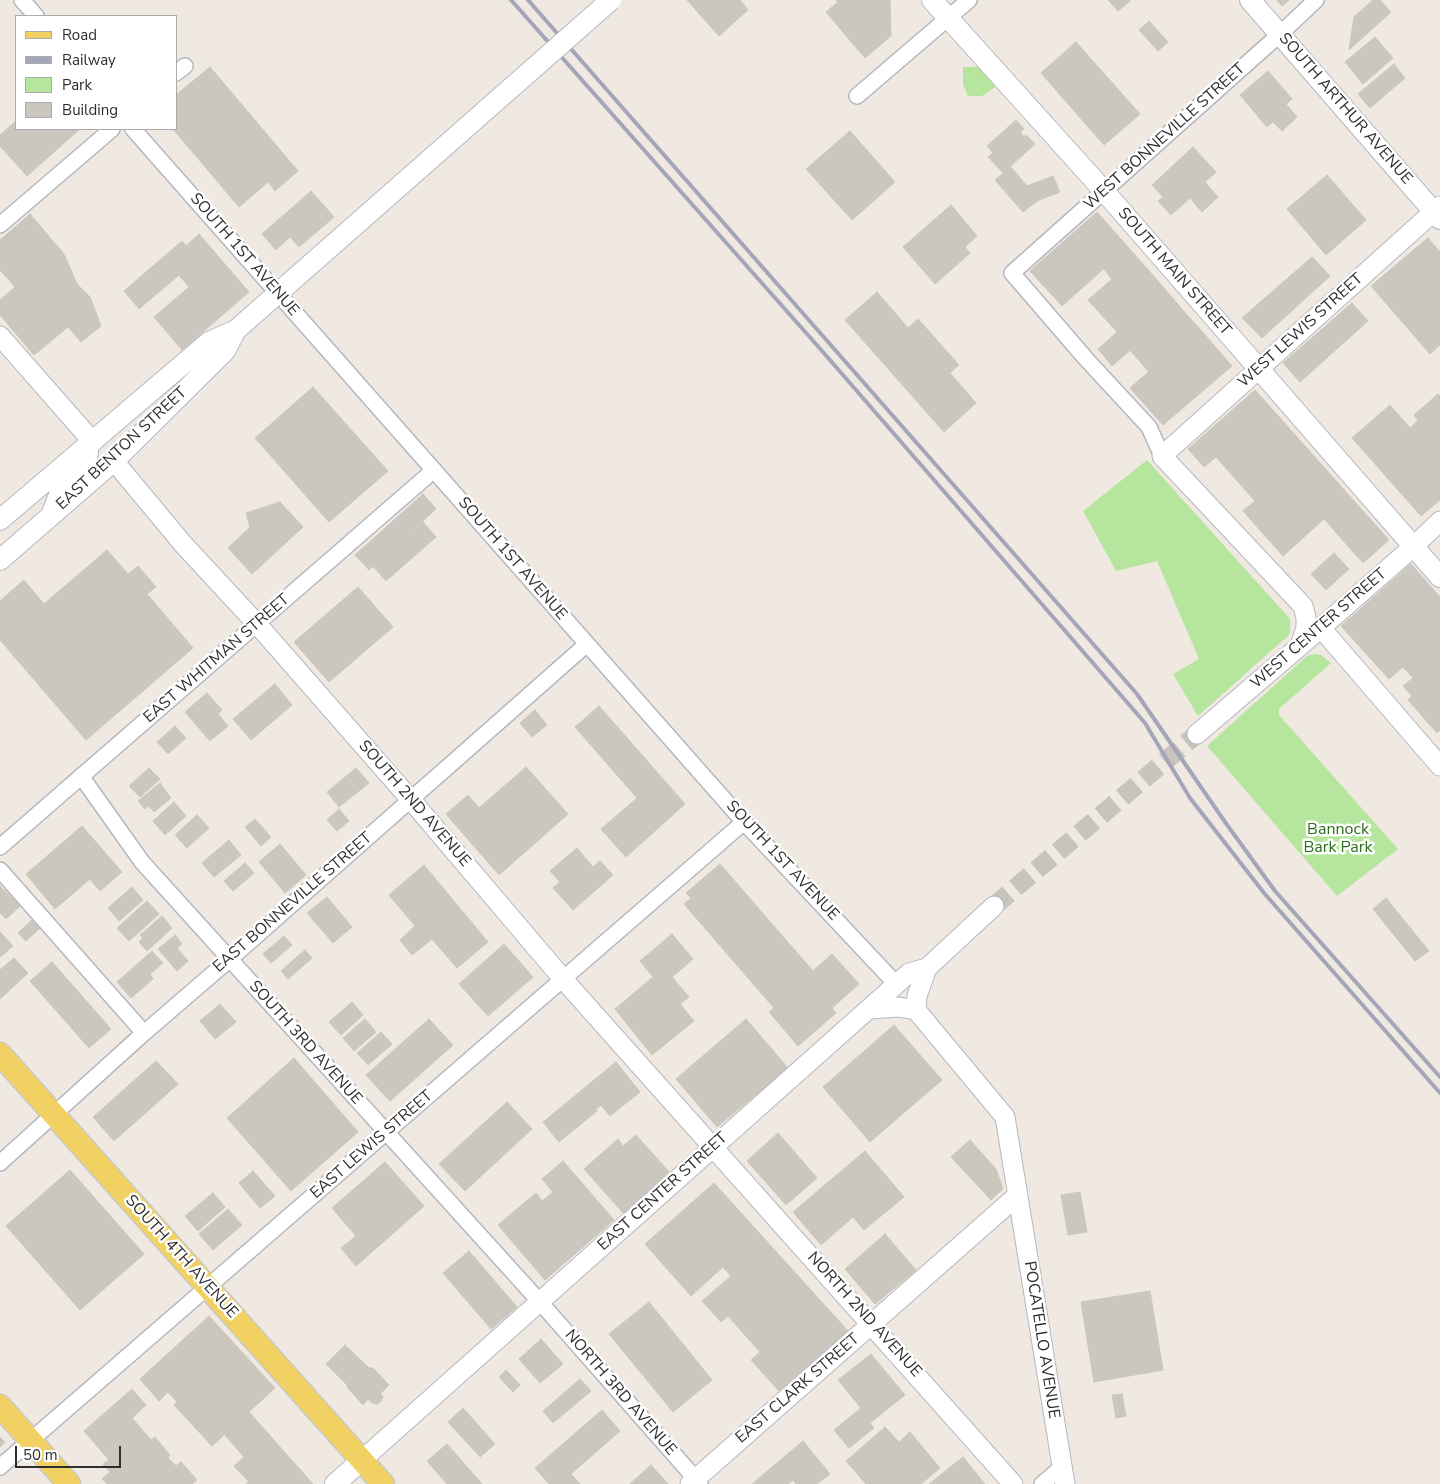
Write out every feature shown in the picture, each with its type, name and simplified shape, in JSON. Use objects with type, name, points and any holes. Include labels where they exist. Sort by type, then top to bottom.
[{"type":"main road","name":"EAST BENTON STREET","points":[[0,520],[209,342],[236,330],[611,0]]},
{"type":"main road","name":"SOUTH MAIN STREET","points":[[932,0],[1104,191],[1440,577]]},
{"type":"main road","name":"SOUTH ARTHUR AVENUE","points":[[1250,0],[1438,212]]},
{"type":"main road","name":"EAST BENTON STREET","points":[[0,560],[114,461],[225,351],[236,330]]},
{"type":"main road","points":[[114,461],[117,439],[141,418],[149,394]]},
{"type":"main road","points":[[52,516],[62,486],[82,469],[93,442]]},
{"type":"main road","name":"SOUTH 4TH AVENUE","points":[[0,1054],[384,1484]]},
{"type":"main road","points":[[0,1406],[69,1484]]},
{"type":"main road","name":"EAST CENTER STREET","points":[[334,1484],[362,1460]]},
{"type":"street","points":[[22,0],[35,15]]},
{"type":"street","points":[[857,96],[969,0]]},
{"type":"street","name":"WEST BONNEVILLE STREET","points":[[1162,456],[1149,427],[1087,360],[1012,273],[1316,0]]},
{"type":"street","points":[[0,225],[111,130]]},
{"type":"street","name":"SOUTH 1ST AVENUE","points":[[134,130],[744,822],[897,984]]},
{"type":"street","name":"WEST LEWIS STREET","points":[[1162,456],[1259,368],[1438,212]]},
{"type":"street","points":[[0,336],[93,442]]},
{"type":"street","points":[[1162,456],[1303,606],[1323,612],[1347,605]]},
{"type":"street","name":"SOUTH 2ND AVENUE","points":[[114,461],[177,538],[257,624],[411,800],[563,979],[714,1147]]},
{"type":"street","name":"EAST WHITMAN STREET","points":[[0,847],[434,470]]},
{"type":"street","name":"WEST CENTER STREET","points":[[1197,734],[1321,628],[1440,521]]},
{"type":"street","points":[[1300,646],[1306,628],[1303,606]]},
{"type":"street","points":[[1321,628],[1440,766]]},
{"type":"street","name":"EAST BONNEVILLE STREET","points":[[0,1163],[144,1033],[587,644]]},
{"type":"street","name":"SOUTH 3RD AVENUE","points":[[81,776],[142,862],[540,1302]]},
{"type":"street","name":"EAST LEWIS STREET","points":[[0,1467],[744,822]]},
{"type":"street","points":[[0,870],[144,1033]]},
{"type":"street","name":"EAST CENTER STREET","points":[[362,1460],[909,973],[927,968],[994,906]]},
{"type":"street","points":[[870,1009],[899,1007],[916,1010],[917,996],[927,968]]},
{"type":"street","name":"POCATELLO AVENUE","points":[[916,1010],[1005,1118],[1063,1475]]},
{"type":"street","name":"NORTH 2ND AVENUE","points":[[714,1147],[1013,1484]]},
{"type":"street","name":"EAST CLARK STREET","points":[[695,1482],[1018,1195]]},
{"type":"street","name":"NORTH 3RD AVENUE","points":[[540,1302],[695,1482]]},
{"type":"street","points":[[1042,1484],[1063,1475]]},
{"type":"green space","points":[[963,67],[982,67],[995,87],[982,96],[968,96],[963,84]]},
{"type":"green space","points":[[1147,460],[1290,619],[1290,634],[1198,716],[1173,674],[1199,659],[1157,561],[1116,571],[1083,511]]},
{"type":"green space","name":"Bannock Bark Park","points":[[1321,655],[1331,663],[1279,709],[1279,715],[1398,849],[1337,896],[1207,746],[1307,656]]},
{"type":"building","points":[[687,0],[740,0],[748,10],[719,36]]},
{"type":"building","points":[[836,0],[890,0],[891,36],[865,58],[826,12],[838,2]]},
{"type":"building","points":[[1108,0],[1130,0],[1130,1],[1118,11]]},
{"type":"building","points":[[1277,0],[1289,0],[1282,6]]},
{"type":"building","points":[[1373,0],[1380,0],[1391,12],[1349,50],[1354,17]]},
{"type":"building","points":[[1149,21],[1168,42],[1158,51],[1139,30]]},
{"type":"building","points":[[1375,37],[1393,58],[1363,84],[1345,62]]},
{"type":"building","points":[[1076,42],[1140,114],[1104,145],[1041,73]]},
{"type":"building","points":[[1394,64],[1405,78],[1370,108],[1358,94]]},
{"type":"building","points":[[210,67],[298,171],[275,191],[268,182],[239,207],[174,130],[178,130],[178,93]]},
{"type":"building","points":[[1268,71],[1292,99],[1286,104],[1297,117],[1282,131],[1273,122],[1267,127],[1240,95]]},
{"type":"building","points":[[1016,120],[1024,129],[1020,132],[1035,144],[1003,173],[988,157],[993,153],[987,146]]},
{"type":"building","points":[[15,122],[15,130],[79,130],[27,176],[0,146],[0,135]]},
{"type":"building","points":[[850,131],[895,182],[852,220],[806,169]]},
{"type":"building","points":[[1193,147],[1216,172],[1205,182],[1218,197],[1202,212],[1190,198],[1171,215],[1158,201],[1163,197],[1152,185]]},
{"type":"building","points":[[1011,167],[1027,186],[1053,176],[1060,192],[1037,201],[1023,212],[995,180]]},
{"type":"building","points":[[1327,175],[1366,220],[1326,255],[1287,209]]},
{"type":"building","points":[[311,191],[334,217],[299,247],[290,237],[276,250],[262,234]]},
{"type":"building","points":[[951,205],[977,236],[965,247],[970,253],[935,284],[903,247]]},
{"type":"building","points":[[1097,212],[1128,247],[1062,306],[1030,271]]},
{"type":"building","points":[[30,214],[64,254],[77,284],[90,297],[101,326],[81,342],[68,327],[34,355],[0,315],[0,300],[15,287],[0,270],[0,240]]},
{"type":"building","points":[[199,234],[249,292],[182,350],[154,317],[189,287],[179,275],[139,309],[124,291],[182,241],[186,246]]},
{"type":"building","points":[[1428,238],[1440,252],[1440,345],[1430,354],[1371,286]]},
{"type":"building","points":[[1128,247],[1157,280],[1108,322],[1088,300],[1112,279],[1104,269]]},
{"type":"building","points":[[1312,257],[1330,276],[1262,338],[1242,318]]},
{"type":"building","points":[[1157,280],[1165,289],[1117,332],[1108,322]]},
{"type":"building","points":[[1165,289],[1180,307],[1112,366],[1098,349]]},
{"type":"building","points":[[877,292],[908,328],[918,319],[959,365],[950,373],[976,403],[944,432],[845,320]]},
{"type":"building","points":[[1352,303],[1368,321],[1300,382],[1283,363]]},
{"type":"building","points":[[1180,307],[1199,328],[1149,372],[1130,350]]},
{"type":"building","points":[[1199,328],[1232,366],[1163,425],[1130,388]]},
{"type":"building","points":[[313,387],[388,471],[329,522],[255,438]]},
{"type":"building","points":[[1255,390],[1389,540],[1363,563],[1324,519],[1283,556],[1243,511],[1255,501],[1216,457],[1204,467],[1188,449]]},
{"type":"building","points":[[1438,394],[1440,396],[1440,500],[1421,516],[1352,438],[1390,405],[1410,428],[1418,421],[1414,415]]},
{"type":"building","points":[[423,494],[436,509],[369,570],[355,555]]},
{"type":"building","points":[[280,502],[303,527],[252,574],[228,548],[250,527],[246,513]]},
{"type":"building","points":[[423,522],[436,537],[386,581],[373,566]]},
{"type":"building","points":[[107,550],[128,574],[138,566],[156,587],[147,594],[193,648],[86,740],[0,640],[0,601],[24,580],[44,604]]},
{"type":"building","points":[[1334,553],[1349,569],[1326,590],[1311,574]]},
{"type":"building","points":[[1411,564],[1440,597],[1440,730],[1437,733],[1408,700],[1412,696],[1403,686],[1413,678],[1403,667],[1389,679],[1341,626]]},
{"type":"building","points":[[358,587],[393,627],[329,682],[294,642]]},
{"type":"building","points":[[275,684],[292,705],[251,740],[233,719]]},
{"type":"building","points":[[207,693],[222,710],[218,714],[228,726],[210,741],[185,712]]},
{"type":"building","points":[[599,706],[685,804],[626,857],[601,829],[637,798],[575,727]]},
{"type":"building","points":[[535,710],[547,725],[532,737],[520,723]]},
{"type":"building","points":[[175,726],[186,738],[168,754],[157,742]]},
{"type":"building","points":[[526,767],[568,814],[499,875],[446,814],[468,795],[479,808]]},
{"type":"building","points":[[149,768],[160,779],[140,797],[129,786]]},
{"type":"building","points":[[356,768],[369,783],[339,807],[327,792]]},
{"type":"building","points":[[160,783],[171,798],[154,812],[149,806],[145,809],[138,801]]},
{"type":"building","points":[[174,802],[186,816],[165,835],[153,821]]},
{"type":"building","points":[[339,809],[349,821],[337,831],[327,820]]},
{"type":"building","points":[[197,815],[209,828],[187,848],[175,835]]},
{"type":"building","points":[[255,819],[271,837],[261,846],[245,827]]},
{"type":"building","points":[[82,826],[122,872],[100,891],[90,879],[55,909],[26,874]]},
{"type":"building","points":[[229,840],[241,855],[214,877],[202,863]]},
{"type":"building","points":[[280,844],[306,875],[285,893],[259,862]]},
{"type":"building","points":[[577,848],[593,867],[600,861],[613,875],[573,910],[553,888],[560,882],[550,871]]},
{"type":"building","points":[[245,863],[254,873],[233,891],[224,881]]},
{"type":"building","points":[[720,864],[813,971],[832,954],[859,984],[832,1008],[836,1013],[798,1046],[769,1012],[774,1008],[684,904],[691,898],[686,893]]},
{"type":"building","points":[[424,865],[488,942],[457,968],[432,939],[412,955],[400,940],[415,926],[389,895]]},
{"type":"building","points":[[0,886],[20,906],[6,919],[0,913]]},
{"type":"building","points":[[132,887],[143,900],[119,921],[108,908]]},
{"type":"building","points":[[327,897],[352,927],[333,943],[307,913]]},
{"type":"building","points":[[1386,898],[1429,951],[1415,961],[1373,909]]},
{"type":"building","points":[[147,901],[159,914],[129,941],[117,928]]},
{"type":"building","points":[[162,916],[172,928],[147,951],[139,942],[143,938],[140,935]]},
{"type":"building","points":[[33,919],[40,928],[26,941],[18,933]]},
{"type":"building","points":[[0,932],[13,946],[0,957]]},
{"type":"building","points":[[672,934],[693,959],[672,977],[689,997],[680,1004],[694,1021],[652,1055],[615,1009],[653,977],[640,961]]},
{"type":"building","points":[[175,935],[182,944],[177,948],[188,961],[177,971],[158,949]]},
{"type":"building","points":[[284,936],[292,945],[271,963],[263,954]]},
{"type":"building","points":[[504,944],[533,977],[488,1016],[459,984]]},
{"type":"building","points":[[305,950],[312,958],[288,979],[281,971]]},
{"type":"building","points":[[152,951],[163,963],[150,974],[153,979],[131,998],[117,982]]},
{"type":"building","points":[[14,958],[28,973],[0,999],[0,970]]},
{"type":"building","points":[[52,962],[111,1029],[89,1048],[30,981]]},
{"type":"building","points":[[352,1002],[363,1015],[341,1035],[329,1022]]},
{"type":"building","points":[[220,1004],[236,1022],[215,1039],[200,1021]]},
{"type":"building","points":[[365,1019],[376,1032],[354,1051],[343,1038]]},
{"type":"building","points":[[429,1019],[453,1045],[390,1101],[366,1075]]},
{"type":"building","points":[[746,1019],[788,1068],[717,1127],[676,1079]]},
{"type":"building","points":[[894,1025],[942,1080],[870,1142],[823,1087]]},
{"type":"building","points":[[381,1032],[392,1044],[368,1065],[357,1053]]},
{"type":"building","points":[[294,1058],[358,1132],[291,1191],[227,1118]]},
{"type":"building","points":[[156,1061],[178,1084],[114,1141],[93,1117]]},
{"type":"building","points":[[616,1062],[640,1092],[610,1116],[601,1105],[596,1109],[597,1111],[559,1142],[543,1122]]},
{"type":"building","points":[[507,1102],[532,1129],[465,1191],[439,1164]]},
{"type":"building","points":[[778,1133],[817,1178],[786,1205],[747,1161]]},
{"type":"building","points":[[636,1135],[671,1174],[624,1214],[584,1169],[618,1139],[623,1146]]},
{"type":"building","points":[[970,1140],[996,1169],[1003,1189],[991,1200],[951,1157]]},
{"type":"building","points":[[865,1151],[904,1197],[864,1230],[853,1217],[821,1245],[793,1212]]},
{"type":"building","points":[[563,1161],[614,1220],[545,1280],[498,1225],[536,1193],[542,1201],[553,1192],[542,1179]]},
{"type":"building","points":[[385,1162],[424,1206],[356,1266],[341,1248],[356,1236],[332,1208]]},
{"type":"building","points":[[70,1170],[144,1254],[80,1310],[6,1226]]},
{"type":"building","points":[[253,1171],[275,1196],[260,1208],[239,1183]]},
{"type":"building","points":[[714,1183],[848,1331],[779,1391],[751,1360],[760,1352],[728,1316],[721,1322],[702,1301],[731,1276],[723,1267],[691,1296],[645,1244]]},
{"type":"building","points":[[1080,1192],[1087,1232],[1068,1235],[1061,1195]]},
{"type":"building","points":[[213,1193],[225,1207],[198,1231],[185,1216]]},
{"type":"building","points":[[228,1209],[242,1225],[213,1250],[199,1234]]},
{"type":"building","points":[[885,1234],[916,1270],[875,1304],[845,1269]]},
{"type":"building","points":[[469,1251],[517,1307],[491,1329],[443,1273]]},
{"type":"building","points":[[1150,1291],[1163,1370],[1094,1382],[1081,1302]]},
{"type":"building","points":[[649,1302],[712,1380],[673,1412],[609,1334]]},
{"type":"building","points":[[209,1316],[275,1388],[212,1446],[174,1405],[177,1402],[168,1392],[159,1401],[140,1379]]},
{"type":"building","points":[[541,1339],[563,1364],[540,1383],[519,1359]]},
{"type":"building","points":[[345,1345],[369,1368],[373,1368],[389,1385],[380,1394],[383,1396],[378,1404],[372,1403],[368,1399],[363,1405],[347,1385],[326,1364]]},
{"type":"building","points":[[871,1354],[905,1395],[870,1423],[874,1428],[849,1448],[834,1430],[861,1408],[838,1380]]},
{"type":"building","points":[[506,1370],[520,1385],[513,1392],[499,1377]]},
{"type":"building","points":[[580,1379],[591,1391],[553,1423],[543,1411]]},
{"type":"building","points":[[132,1389],[146,1405],[132,1418],[151,1440],[155,1437],[170,1455],[168,1458],[176,1466],[181,1462],[197,1480],[192,1484],[107,1484],[102,1479],[110,1472],[103,1464],[109,1460],[84,1431]]},
{"type":"building","points":[[1122,1394],[1126,1416],[1116,1418],[1112,1395]]},
{"type":"building","points":[[463,1408],[495,1444],[480,1457],[448,1422]]},
{"type":"building","points":[[602,1410],[620,1431],[571,1474],[580,1484],[549,1484],[535,1468]]},
{"type":"building","points":[[249,1412],[313,1484],[246,1484],[249,1482],[234,1466],[244,1457],[225,1435]]},
{"type":"building","points":[[885,1427],[899,1442],[910,1432],[940,1468],[921,1484],[866,1484],[846,1461]]},
{"type":"building","points":[[0,1437],[5,1442],[0,1447]]},
{"type":"building","points":[[803,1441],[830,1474],[817,1484],[796,1484],[793,1480],[788,1484],[752,1484]]},
{"type":"building","points":[[447,1444],[482,1484],[447,1484],[427,1461]]},
{"type":"building","points":[[963,1457],[985,1484],[929,1484]]},
{"type":"building","points":[[651,1465],[668,1484],[630,1484]]},
{"type":"tunnel","points":[[994,906],[1197,734]]},
{"type":"railway","points":[[511,0],[823,352],[1145,723],[1190,798],[1264,893],[1440,1093]]},
{"type":"railway","points":[[528,0],[1137,694],[1275,891],[1440,1077]]}]
